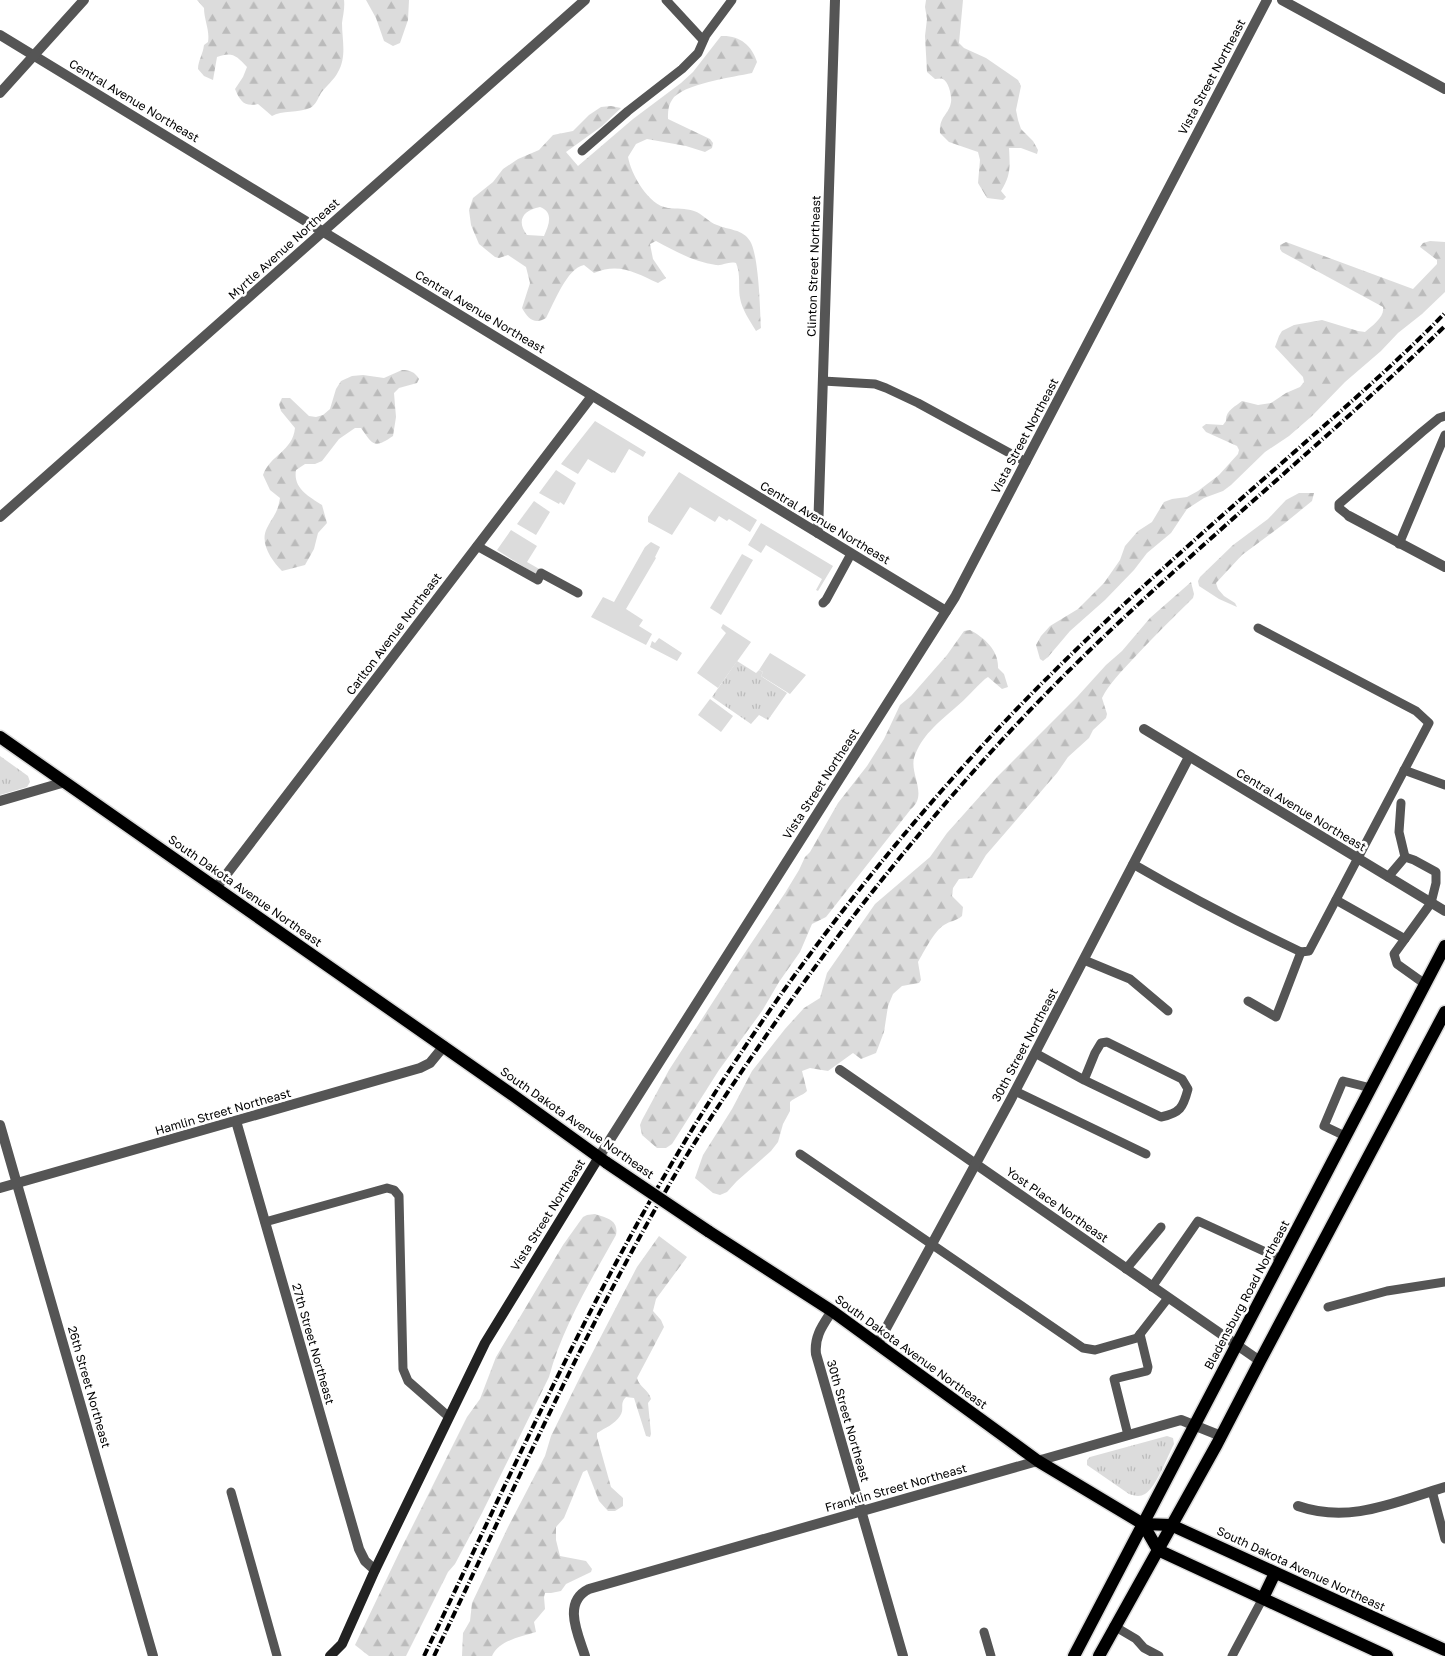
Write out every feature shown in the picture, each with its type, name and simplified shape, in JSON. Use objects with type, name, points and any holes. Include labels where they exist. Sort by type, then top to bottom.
[{"type":"main road","name":"South Dakota Avenue Northeast","points":[[0,738],[444,1046],[603,1160],[878,1343],[1038,1461],[1143,1524],[1171,1525],[1445,1650]]},
{"type":"main road","name":"Bladensburg Road Northeast","points":[[1074,1656],[1445,946]]},
{"type":"main road","points":[[1099,1656],[1221,1436],[1445,1012]]},
{"type":"main road","name":"South Dakota Avenue Northeast","points":[[1143,1524],[1158,1550]]},
{"type":"main road","points":[[1158,1550],[1387,1656]]},
{"type":"main road","points":[[1263,1598],[1275,1573]]},
{"type":"street","points":[[0,93],[84,0]]},
{"type":"street","name":"Myrtle Avenue Northeast","points":[[0,517],[585,0]]},
{"type":"street","name":"Clinton Street Northeast","points":[[818,533],[835,0]]},
{"type":"street","name":"Vista Street Northeast","points":[[375,1570],[493,1328],[603,1160],[955,597],[1266,0]]},
{"type":"street","points":[[1282,0],[1445,89]]},
{"type":"street","name":"Central Avenue Northeast","points":[[0,35],[946,611]]},
{"type":"street","name":"Carlton Avenue Northeast","points":[[216,888],[592,396]]},
{"type":"street","points":[[1349,516],[1445,567]]},
{"type":"street","name":"Central Avenue Northeast","points":[[1144,729],[1445,911]]},
{"type":"street","name":"30th Street Northeast","points":[[878,1343],[1015,1091],[1189,757]]},
{"type":"street","points":[[0,801],[65,782]]},
{"type":"street","name":"Hamlin Street Northeast","points":[[0,1188],[420,1068],[430,1063],[444,1046]]},
{"type":"street","name":"Yost Place Northeast","points":[[840,1070],[1260,1360]]},
{"type":"street","name":"27th Street Northeast","points":[[236,1121],[359,1549],[365,1561],[375,1570]]},
{"type":"street","name":"26th Street Northeast","points":[[0,1124],[154,1656]]},
{"type":"street","name":"30th Street Northeast","points":[[832,1311],[819,1332],[815,1344],[816,1354],[903,1656]]},
{"type":"street","name":"Franklin Street Northeast","points":[[585,1656],[573,1607],[579,1596],[589,1589],[1181,1420],[1221,1436]]},
{"type":"street","points":[[1298,1506],[1325,1513],[1354,1513],[1445,1487]]},
{"type":"street","points":[[330,1656],[342,1644],[375,1570]]},
{"type":"lane","points":[[666,0],[703,40]]},
{"type":"lane","points":[[582,151],[698,54],[703,40],[717,18],[732,0]]},
{"type":"lane","points":[[823,381],[875,384],[886,388],[918,403],[1026,462]]},
{"type":"lane","points":[[1349,516],[1338,508],[1339,504],[1422,432],[1439,418],[1445,416]]},
{"type":"lane","points":[[1399,544],[1445,435]]},
{"type":"lane","points":[[478,546],[538,580],[541,573],[578,593]]},
{"type":"lane","points":[[823,603],[852,554]]},
{"type":"lane","points":[[1133,864],[1185,894],[1301,952],[1309,951],[1381,816],[1429,723],[1416,711],[1258,628]]},
{"type":"lane","points":[[1404,770],[1445,786]]},
{"type":"lane","points":[[1388,877],[1404,857],[1399,832],[1401,803]]},
{"type":"lane","points":[[1404,857],[1414,860],[1436,872],[1436,883],[1431,903],[1394,954],[1397,964],[1425,984]]},
{"type":"lane","points":[[1336,900],[1405,939]]},
{"type":"lane","points":[[1248,1001],[1276,1016],[1301,952]]},
{"type":"lane","points":[[1084,960],[1130,979],[1168,1011]]},
{"type":"lane","points":[[1035,1053],[1084,1080],[1161,1117],[1175,1114],[1185,1102],[1188,1089],[1182,1079],[1107,1042],[1101,1043],[1084,1080]]},
{"type":"lane","points":[[1345,1136],[1324,1126],[1343,1081],[1371,1088]]},
{"type":"lane","points":[[1015,1091],[1146,1154]]},
{"type":"lane","points":[[800,1154],[1083,1348],[1095,1350],[1137,1338],[1168,1298]]},
{"type":"lane","points":[[265,1222],[378,1190],[387,1188],[394,1190],[399,1196],[403,1369],[408,1381],[449,1417]]},
{"type":"lane","points":[[1152,1287],[1198,1221],[1281,1259]]},
{"type":"lane","points":[[1126,1269],[1161,1227]]},
{"type":"lane","points":[[1328,1307],[1379,1292],[1445,1282]]},
{"type":"lane","points":[[1128,1435],[1114,1379],[1147,1371],[1148,1366],[1140,1334]]},
{"type":"lane","points":[[1432,1491],[1445,1539]]},
{"type":"lane","points":[[231,1492],[277,1656]]},
{"type":"lane","points":[[1232,1656],[1263,1598]]},
{"type":"lane","points":[[1114,1626],[1136,1639],[1144,1648],[1159,1656]]},
{"type":"lane","points":[[984,1632],[991,1656]]},
{"type":"green space","points":[[197,0],[344,0],[341,66],[310,108],[272,116],[258,104],[246,104],[239,97],[235,89],[247,67],[237,57],[227,54],[217,57],[213,80],[204,76],[198,69],[204,45],[208,42],[208,29],[204,8]]},
{"type":"green space","points":[[366,0],[409,0],[408,20],[400,43],[393,46],[384,41],[376,18]]},
{"type":"green space","points":[[926,0],[963,0],[959,43],[964,48],[986,58],[1018,80],[1021,86],[1016,110],[1018,120],[1021,129],[1033,141],[1038,150],[1037,154],[1021,148],[1009,148],[1009,171],[1001,191],[1006,197],[1003,200],[987,198],[978,183],[980,160],[978,152],[949,142],[940,133],[941,123],[950,106],[951,97],[945,81],[935,79],[927,72]]},
{"type":"green space","points":[[721,36],[734,37],[744,42],[752,51],[757,62],[752,73],[697,85],[677,94],[672,100],[668,109],[668,119],[710,139],[713,143],[712,148],[705,152],[686,146],[647,139],[636,144],[628,157],[633,172],[642,188],[647,195],[661,206],[694,211],[714,224],[739,232],[747,237],[753,248],[759,283],[761,328],[756,331],[742,307],[736,263],[708,264],[685,256],[656,241],[650,244],[653,259],[666,278],[658,283],[627,270],[619,269],[603,270],[594,273],[584,265],[572,272],[557,295],[546,318],[538,321],[532,320],[522,308],[530,283],[526,267],[508,255],[499,258],[495,257],[479,244],[471,225],[469,210],[473,198],[493,182],[503,169],[518,159],[539,150],[553,135],[573,131],[589,115],[601,107],[621,108],[602,126],[566,152],[578,166],[633,119],[693,72]],"holes":[[[540,207],[549,215],[544,236],[527,235],[522,225],[523,217],[534,208]]]},
{"type":"green space","points":[[1430,241],[1445,242],[1445,292],[1345,382],[1312,416],[1289,436],[1265,452],[1231,485],[1223,491],[1204,498],[1187,509],[1171,533],[1147,553],[1134,570],[1105,600],[1070,631],[1048,657],[1043,661],[1040,659],[1036,645],[1041,636],[1050,626],[1078,609],[1104,583],[1120,560],[1125,546],[1138,531],[1152,522],[1164,502],[1187,497],[1198,491],[1219,475],[1238,454],[1237,446],[1206,432],[1202,427],[1206,424],[1223,425],[1227,414],[1242,401],[1258,405],[1271,403],[1286,393],[1300,387],[1304,382],[1303,377],[1275,347],[1282,331],[1294,325],[1322,320],[1365,332],[1380,318],[1383,307],[1282,252],[1280,245],[1286,242],[1413,289],[1437,264],[1437,260],[1420,247],[1423,243]]},
{"type":"green space","points":[[402,370],[412,372],[419,379],[417,383],[399,388],[394,393],[396,417],[393,436],[378,444],[371,441],[361,428],[355,428],[339,439],[322,461],[315,464],[305,464],[296,470],[299,487],[322,505],[327,523],[318,533],[314,549],[305,565],[282,571],[271,557],[265,540],[267,528],[280,498],[270,490],[263,475],[271,462],[286,448],[295,428],[281,411],[279,404],[282,398],[290,398],[309,416],[316,417],[323,415],[330,409],[336,389],[341,381],[352,376],[363,375],[384,378]]},
{"type":"green space","points":[[595,421],[646,452],[643,457],[629,449],[615,473],[588,459],[578,474],[561,464]]},
{"type":"green space","points":[[556,470],[576,483],[564,505],[539,493]]},
{"type":"green space","points":[[679,472],[757,520],[750,532],[729,519],[727,521],[719,516],[715,522],[690,507],[672,535],[648,522],[648,517]]},
{"type":"green space","points":[[1299,493],[1314,493],[1312,501],[1242,555],[1216,583],[1224,596],[1235,603],[1237,607],[1219,599],[1199,586],[1198,581],[1200,577],[1233,545],[1268,519],[1286,500]]},
{"type":"green space","points":[[534,501],[550,512],[536,535],[517,524]]},
{"type":"green space","points":[[761,523],[833,566],[818,591],[816,590],[822,579],[766,545],[761,553],[748,545]]},
{"type":"green space","points":[[511,530],[537,546],[527,562],[541,570],[538,576],[497,550]]},
{"type":"green space","points":[[651,542],[660,547],[656,558],[626,609],[643,620],[639,626],[652,634],[646,645],[591,617],[603,597],[614,602],[645,547]]},
{"type":"green space","points":[[742,554],[753,560],[721,615],[710,608]]},
{"type":"green space","points":[[1191,582],[1193,598],[1139,652],[1105,693],[1102,698],[1107,714],[1106,718],[1093,730],[1089,738],[1068,757],[1057,773],[986,855],[972,878],[959,879],[953,888],[952,896],[963,907],[962,916],[940,928],[930,942],[918,962],[921,980],[919,983],[902,986],[893,994],[888,1006],[884,1032],[876,1053],[861,1059],[853,1053],[828,1071],[810,1068],[802,1071],[807,1091],[790,1102],[790,1111],[783,1124],[778,1142],[771,1151],[727,1192],[720,1195],[713,1193],[695,1178],[703,1155],[732,1109],[752,1071],[804,1008],[820,998],[827,973],[875,904],[930,857],[947,833],[998,776],[1122,651],[1150,618]]},
{"type":"green space","points":[[723,624],[751,642],[718,688],[697,673],[726,633],[721,628]]},
{"type":"green space","points":[[970,630],[986,641],[994,651],[998,668],[1004,674],[1008,687],[1002,689],[988,677],[926,736],[917,750],[913,764],[918,791],[916,803],[826,917],[812,924],[800,952],[762,1011],[719,1070],[672,1144],[666,1148],[657,1148],[642,1135],[640,1125],[669,1070],[785,893],[838,803],[867,766],[884,739],[900,705],[911,696],[947,655],[964,631]]},
{"type":"green space","points":[[659,638],[682,653],[677,661],[650,647],[652,641],[655,643]]},
{"type":"green space","points":[[770,653],[806,675],[790,694],[761,676],[763,672],[759,670]]},
{"type":"green space","points":[[737,661],[756,673],[759,670],[763,672],[761,676],[787,693],[768,720],[759,715],[751,724],[712,697]]},
{"type":"green space","points":[[710,699],[733,716],[721,732],[698,715]]},
{"type":"green space","points":[[0,756],[28,776],[30,782],[27,787],[0,795]]},
{"type":"green space","points":[[595,1214],[608,1218],[614,1223],[616,1235],[570,1322],[549,1377],[482,1513],[455,1564],[448,1572],[406,1656],[369,1656],[355,1645],[467,1417],[480,1399],[496,1357],[563,1245],[583,1217]]},
{"type":"green space","points":[[659,1236],[687,1257],[656,1299],[653,1311],[664,1327],[637,1378],[651,1399],[648,1403],[651,1434],[650,1437],[646,1436],[634,1398],[626,1397],[618,1419],[597,1433],[611,1487],[623,1498],[623,1506],[615,1511],[608,1511],[599,1501],[587,1470],[583,1472],[564,1518],[556,1527],[556,1540],[560,1556],[586,1561],[592,1569],[591,1572],[566,1584],[561,1591],[545,1593],[545,1609],[534,1622],[536,1632],[505,1643],[492,1656],[462,1656],[463,1633],[470,1621],[472,1603],[508,1527],[545,1456],[551,1436],[583,1371],[637,1267]]},
{"type":"green space","points":[[1167,1436],[1173,1438],[1174,1444],[1153,1485],[1143,1495],[1129,1494],[1087,1465],[1087,1460],[1090,1457]]},
{"type":"railway","points":[[424,1656],[544,1404],[640,1218],[711,1099],[789,983],[830,927],[918,818],[1045,680],[1152,578],[1374,382],[1445,313]]},
{"type":"railway","points":[[434,1656],[583,1345],[648,1223],[682,1163],[728,1091],[848,923],[946,802],[1067,672],[1120,621],[1338,426],[1445,326]]}]
